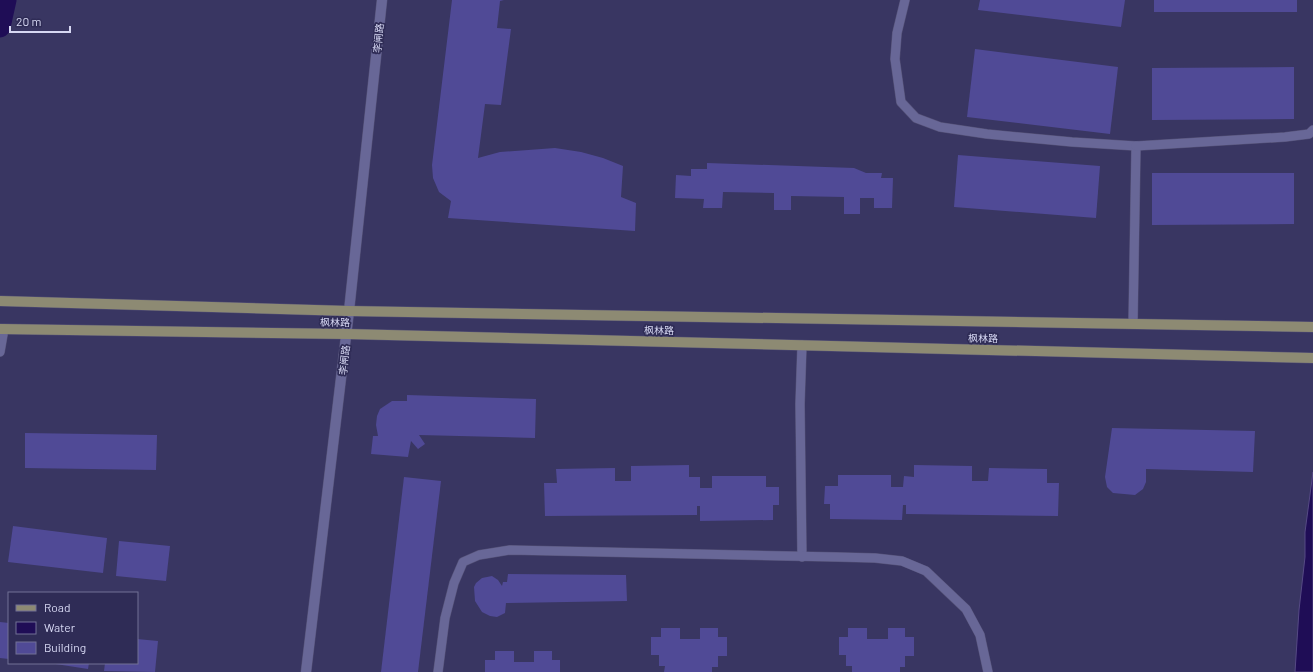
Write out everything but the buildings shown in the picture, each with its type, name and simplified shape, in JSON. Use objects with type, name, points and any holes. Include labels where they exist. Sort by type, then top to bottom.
[{"type":"main road","name":"枫林路","points":[[5,301],[349,312],[1313,327]]},
{"type":"main road","name":"枫林路","points":[[2,329],[347,334],[1313,358]]},
{"type":"street","name":"李闸路","points":[[306,672],[347,334],[382,0]]},
{"type":"lane","points":[[905,0],[897,34],[895,59],[901,102],[916,118],[940,127],[987,134],[1136,146],[1285,137],[1309,134],[1313,130]]},
{"type":"lane","points":[[1133,324],[1136,146]]},
{"type":"lane","points":[[0,352],[2,329]]},
{"type":"lane","points":[[802,345],[800,404],[802,557]]},
{"type":"lane","points":[[438,672],[445,618],[454,582],[463,562],[479,555],[510,550],[882,559],[902,562],[926,571],[966,609],[980,635],[988,672]]},
{"type":"water","points":[[1313,472],[1313,672],[1295,672],[1299,610],[1305,557],[1305,532]]},
{"type":"waterway","points":[[0,27],[6,0]]}]
